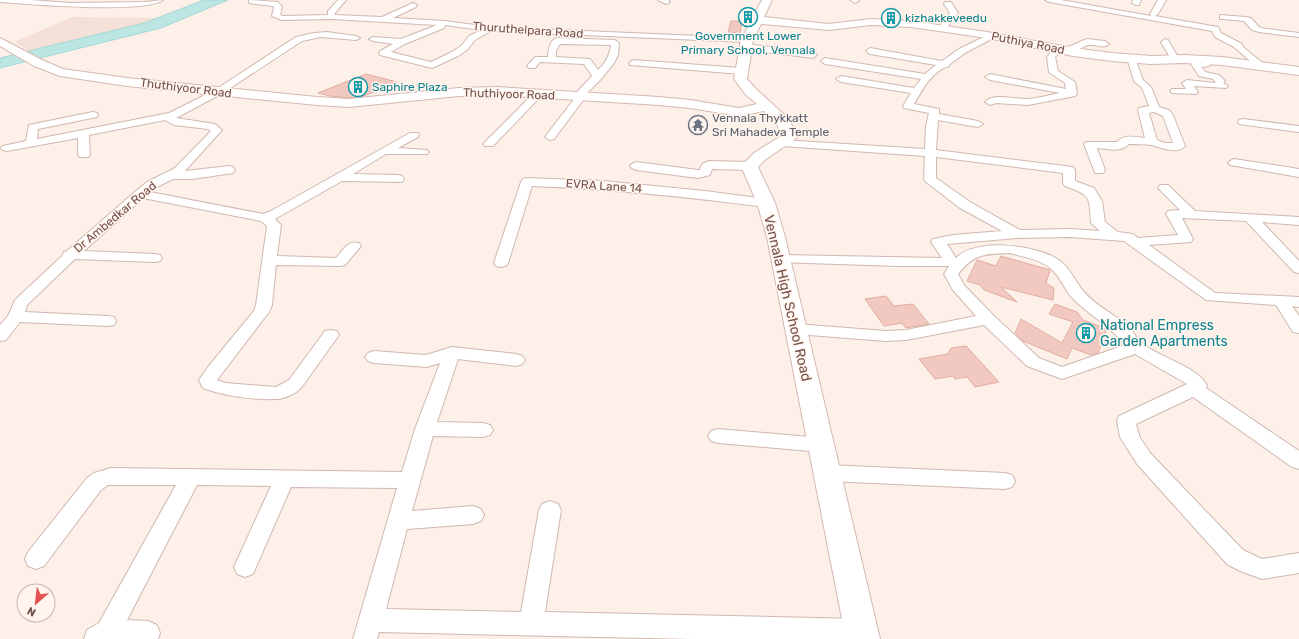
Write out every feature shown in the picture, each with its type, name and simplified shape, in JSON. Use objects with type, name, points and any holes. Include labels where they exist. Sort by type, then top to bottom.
[{"type":"main road","points":[[749,166],[760,156],[789,137],[784,122],[751,92],[740,79],[746,44],[768,0]]},
{"type":"main road","name":"Puthiya Road","points":[[757,20],[829,27],[902,20],[1062,50],[1131,58],[1204,60],[1260,65],[1299,71]]},
{"type":"main road","name":"Thuthiyoor Road","points":[[0,41],[38,63],[60,72],[127,82],[218,92],[349,103],[459,92],[496,91],[682,103],[739,112],[767,106]]},
{"type":"main road","name":"Vennala High School Road","points":[[749,166],[766,203],[781,259],[862,635]]},
{"type":"street","points":[[0,0],[33,1],[70,5],[144,4],[159,0]]},
{"type":"street","points":[[333,17],[331,15],[333,10],[342,0]]},
{"type":"street","points":[[1049,0],[1215,30],[1218,35],[1239,46],[1238,47],[1260,65]]},
{"type":"street","points":[[1154,14],[1162,0]]},
{"type":"street","name":"Thuruthelpara Road","points":[[252,2],[275,4],[278,6],[276,16],[282,18],[333,17],[633,36],[746,44],[813,55]]},
{"type":"street","points":[[942,28],[954,13],[948,4]]},
{"type":"street","points":[[382,20],[413,5]]},
{"type":"street","points":[[1223,17],[1249,20],[1256,30],[1299,35]]},
{"type":"street","points":[[7,148],[172,116],[218,92],[299,39],[331,29],[344,30],[369,20]]},
{"type":"street","points":[[448,24],[402,42],[383,53],[432,65],[456,54],[464,48],[472,38],[490,28]]},
{"type":"street","points":[[321,33],[356,38]]},
{"type":"street","points":[[993,36],[962,51],[928,77],[908,106],[935,111],[931,126],[930,179],[965,204],[1017,234]]},
{"type":"street","points":[[373,39],[402,42]]},
{"type":"street","points":[[550,137],[580,96],[607,67],[614,56],[615,43],[557,41],[552,51],[552,59]]},
{"type":"street","points":[[1071,92],[1070,82],[1054,72],[1051,57],[1062,50],[1079,47],[1087,42],[1105,44]]},
{"type":"street","points":[[1166,42],[1175,59]]},
{"type":"street","points":[[870,51],[946,64]]},
{"type":"street","points":[[1131,58],[1139,81],[1146,87],[1154,109]]},
{"type":"street","points":[[532,66],[538,59],[587,60],[598,77]]},
{"type":"street","points":[[1175,92],[1193,92],[1187,84],[1190,83],[1225,90],[1219,79],[1202,74],[1196,64],[1206,64],[1204,60]]},
{"type":"street","points":[[825,61],[928,77]]},
{"type":"street","points":[[633,63],[741,71]]},
{"type":"street","points":[[592,67],[607,67]]},
{"type":"street","points":[[1000,69],[988,80],[1071,92]]},
{"type":"street","points":[[841,78],[917,91]]},
{"type":"street","points":[[990,102],[995,100],[1028,102],[1072,94],[1071,92]]},
{"type":"street","points":[[489,144],[538,94]]},
{"type":"street","points":[[1099,170],[1090,144],[1120,146],[1126,140],[1152,142],[1164,146],[1179,146],[1168,115],[1165,112],[1154,109],[1143,110],[1152,142]]},
{"type":"street","points":[[31,143],[34,127],[94,115]]},
{"type":"street","name":"Dr Ambedkar Road","points":[[0,336],[16,316],[20,303],[69,255],[151,185],[179,171],[217,130],[211,126],[174,122],[170,120],[172,116]]},
{"type":"street","points":[[933,116],[978,124]]},
{"type":"street","points":[[1243,122],[1299,129]]},
{"type":"street","points":[[83,134],[84,155]]},
{"type":"street","points":[[264,218],[276,214],[341,177],[345,173],[414,135]]},
{"type":"street","points":[[782,143],[930,153],[1069,170],[1069,184],[1090,191],[1096,201],[1098,223],[1116,236]]},
{"type":"street","points":[[384,151],[423,152]]},
{"type":"street","points":[[1234,163],[1299,173]]},
{"type":"street","points":[[636,166],[698,174],[706,172],[706,167],[709,165],[749,166]]},
{"type":"street","points":[[170,175],[192,175],[229,170]]},
{"type":"street","points":[[341,177],[398,179]]},
{"type":"street","name":"EVRA Lane 14","points":[[501,264],[527,182],[603,185],[705,195],[766,203]]},
{"type":"street","points":[[1164,188],[1191,214]]},
{"type":"street","points":[[140,194],[264,218],[269,220],[274,225],[264,305],[261,312],[214,371],[208,380],[209,384],[224,389],[282,392],[295,384],[331,335]]},
{"type":"street","points":[[1135,242],[1186,239],[1173,214],[1250,217],[1299,221]]},
{"type":"street","points":[[1250,217],[1299,269]]},
{"type":"street","points":[[781,259],[952,262],[938,242],[1017,234],[1070,233],[1116,236],[1128,237],[1211,297],[1299,302]]},
{"type":"street","points":[[269,260],[340,262],[354,246]]},
{"type":"street","points":[[1136,347],[1062,373],[1033,362],[986,319],[958,287],[951,274],[963,259],[988,250],[1010,249],[1038,256],[1055,264],[1066,276],[1079,296],[1122,330],[1136,347],[1191,378],[1198,385],[1197,388],[1126,421],[1127,431],[1132,443],[1144,459],[1235,557],[1262,569],[1299,563]]},
{"type":"street","points":[[69,255],[155,258]]},
{"type":"street","points":[[1281,302],[1299,328]]},
{"type":"street","points":[[16,316],[108,321]]},
{"type":"street","points":[[796,329],[886,336],[906,335],[986,319]]},
{"type":"street","points":[[374,357],[427,361],[452,353],[516,360]]},
{"type":"street","points":[[452,353],[425,429],[368,630],[531,624],[862,635]]},
{"type":"street","points":[[1193,389],[1299,461]]},
{"type":"street","points":[[425,429],[483,430]]},
{"type":"street","points":[[718,436],[822,445]]},
{"type":"street","points":[[828,473],[1005,481]]},
{"type":"street","points":[[36,559],[94,484],[111,476],[410,480]]},
{"type":"street","points":[[102,635],[191,477]]},
{"type":"street","points":[[245,567],[285,478]]},
{"type":"street","points":[[531,624],[550,510]]},
{"type":"street","points":[[399,521],[473,515]]},
{"type":"street","points":[[102,635],[148,633]]},
{"type":"shaded area","points":[[72,17],[157,18],[144,23],[30,51],[14,42]]},
{"type":"water","points":[[204,0],[228,0],[161,28],[0,68],[0,58],[144,23]]},
{"type":"building","points":[[731,21],[742,21],[740,33],[728,32]]},
{"type":"building","name":"Saphire Plaza","points":[[366,74],[397,82],[364,96],[349,98],[318,93]]},
{"type":"building","points":[[1001,256],[1050,270],[1046,283],[1054,288],[1053,300],[1001,287],[1017,302],[984,290],[980,285],[967,281],[977,260],[996,266]]},
{"type":"building","points":[[886,296],[894,306],[913,304],[929,324],[906,328],[902,323],[884,326],[865,299]]},
{"type":"building","name":"National Empress Garden Apartments","points":[[1055,304],[1077,312],[1083,320],[1107,329],[1098,353],[1091,355],[1072,348],[1067,359],[1023,341],[1015,333],[1021,319],[1062,343],[1073,322],[1049,314]]},
{"type":"building","points":[[966,346],[999,382],[975,387],[967,377],[955,379],[953,376],[935,379],[919,359],[948,354],[951,348]]},
{"type":"place","name":"Government Lower Primary School, Vennala","points":[[748,17]]},
{"type":"place","name":"kizhakkeveedu","points":[[891,18]]},
{"type":"place","name":"Saphire Plaza","points":[[358,87]]},
{"type":"place","name":"Vennala Thykkatt Sri Mahadeva Temple","points":[[698,125]]},
{"type":"place","name":"National Empress Garden Apartments","points":[[1086,333]]}]
